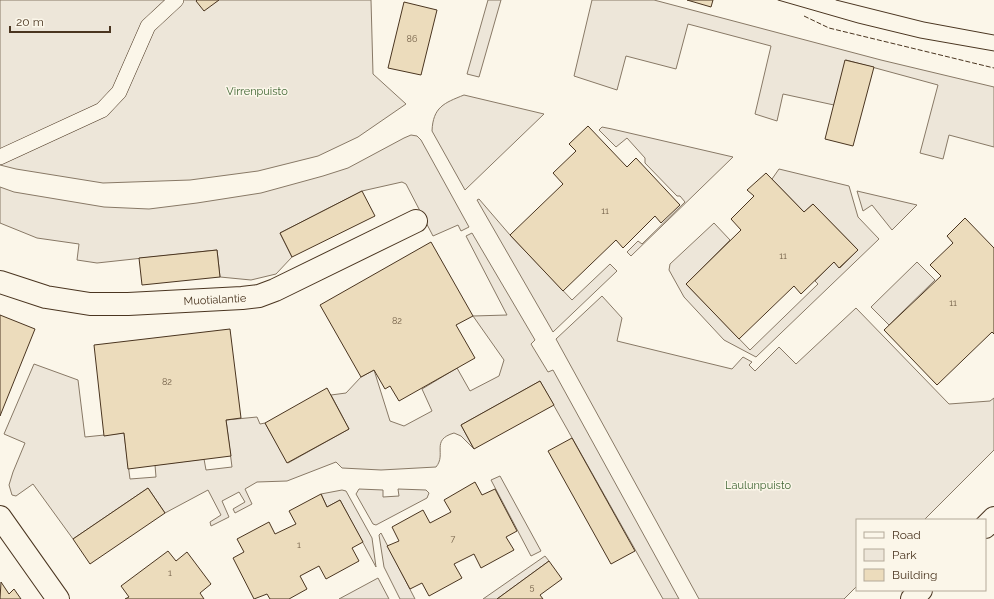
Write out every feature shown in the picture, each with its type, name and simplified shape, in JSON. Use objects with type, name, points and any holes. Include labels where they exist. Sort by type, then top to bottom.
[{"type":"street","name":"Muotialantie","points":[[0,282],[46,297],[90,304],[128,304],[259,296],[275,290],[416,221]]},
{"type":"street","points":[[0,518],[58,599]]},
{"type":"street","points":[[986,526],[994,518]]},
{"type":"street","points":[[912,599],[920,591]]},
{"type":"lane","points":[[0,157],[102,110],[119,92],[148,26],[176,0]]},
{"type":"green space","name":"Virrenpuisto","points":[[0,0],[371,0],[373,74],[406,104],[358,137],[318,156],[258,171],[190,180],[103,183],[0,165]]},
{"type":"green space","points":[[488,0],[501,0],[479,77],[467,74]]},
{"type":"green space","points":[[592,0],[654,0],[881,60],[994,87],[994,147],[949,135],[943,159],[920,153],[938,85],[846,60],[834,105],[783,94],[777,121],[755,114],[771,46],[688,24],[676,69],[626,56],[617,90],[574,76]]},
{"type":"green space","points":[[464,95],[544,114],[465,190],[432,131],[437,111],[445,104]]},
{"type":"green space","points":[[602,127],[733,157],[631,256],[627,252],[638,241],[642,244],[685,202],[680,196],[677,196],[645,163],[645,158],[627,138],[616,147],[599,130]]},
{"type":"green space","points":[[411,135],[417,136],[421,140],[469,227],[461,231],[458,225],[433,236],[406,184],[402,182],[362,191],[280,233],[292,257],[276,274],[251,280],[220,277],[217,250],[97,263],[77,260],[79,244],[37,238],[0,223],[0,187],[14,192],[104,207],[149,209],[197,203],[261,193],[323,176],[348,168]]},
{"type":"green space","points":[[779,169],[849,186],[858,217],[879,239],[756,357],[724,340],[684,297],[669,270],[670,264],[714,223],[730,240],[686,284],[750,350],[818,284],[815,281],[834,262],[840,268],[858,250],[813,204],[804,212],[772,179]]},
{"type":"green space","points":[[857,191],[917,205],[892,230],[872,205],[863,211]]},
{"type":"green space","points":[[479,199],[510,235],[572,300],[610,264],[617,271],[553,332],[477,200]]},
{"type":"green space","points":[[472,233],[535,340],[531,344],[548,372],[553,370],[679,599],[663,599],[540,381],[461,425],[474,449],[461,436],[454,433],[443,439],[440,448],[439,462],[436,467],[381,470],[342,468],[336,462],[287,481],[257,482],[245,489],[252,504],[235,513],[233,509],[245,502],[239,492],[222,501],[229,517],[211,526],[210,522],[221,515],[208,490],[165,513],[148,488],[73,539],[33,484],[16,496],[12,495],[9,485],[25,443],[4,434],[34,364],[78,380],[85,437],[124,433],[130,479],[156,477],[155,465],[204,459],[206,470],[232,467],[226,420],[257,417],[260,424],[265,423],[288,463],[349,429],[331,395],[346,393],[361,377],[374,370],[390,421],[404,426],[432,411],[422,389],[457,368],[470,391],[499,376],[504,360],[473,316],[507,315],[466,236]]},
{"type":"green space","points":[[917,262],[935,280],[889,325],[871,307]]},
{"type":"green space","name":"Laulunpuisto","points":[[602,296],[622,318],[617,341],[732,369],[743,357],[752,362],[749,365],[755,371],[779,347],[796,364],[856,308],[949,404],[990,401],[994,398],[994,450],[925,519],[856,519],[856,587],[844,599],[699,599],[556,339]]},
{"type":"green space","points":[[500,476],[541,551],[531,556],[491,480]]},
{"type":"green space","points":[[359,489],[383,490],[383,497],[399,496],[398,489],[426,490],[429,493],[427,498],[376,525],[373,524],[356,494]]},
{"type":"green space","points":[[342,490],[346,491],[372,538],[376,567],[340,500],[327,507],[321,494]]},
{"type":"green space","points":[[381,533],[415,599],[400,599],[384,567],[379,535]]},
{"type":"green space","points":[[545,556],[549,561],[497,599],[483,599]]},
{"type":"green space","points":[[378,578],[389,599],[339,599]]},
{"type":"building","points":[[219,0],[204,11],[196,1]]},
{"type":"building","points":[[687,0],[713,0],[711,7]]},
{"type":"building","points":[[404,2],[437,10],[421,75],[388,68]]},
{"type":"building","points":[[845,60],[874,67],[853,146],[825,139]]},
{"type":"building","points":[[588,126],[627,167],[636,158],[680,205],[661,223],[655,216],[623,248],[616,240],[563,291],[510,235],[563,184],[553,173],[576,151],[569,144]]},
{"type":"building","points":[[766,173],[804,212],[813,204],[858,250],[839,268],[834,262],[801,294],[794,286],[739,339],[686,284],[741,230],[731,219],[754,196],[747,190]]},
{"type":"building","points":[[362,191],[375,216],[292,257],[280,233]]},
{"type":"building","points":[[965,218],[994,248],[994,334],[992,332],[937,385],[884,330],[941,276],[930,265],[953,243],[947,236]]},
{"type":"building","points":[[431,242],[473,316],[456,325],[475,358],[399,401],[390,386],[385,389],[374,370],[361,377],[320,305]]},
{"type":"building","points":[[217,250],[220,277],[142,285],[139,258]]},
{"type":"building","points":[[0,315],[35,329],[0,416]]},
{"type":"building","points":[[230,329],[241,418],[226,420],[231,456],[128,469],[124,433],[104,436],[94,345]]},
{"type":"building","points":[[540,381],[554,405],[474,449],[461,425]]},
{"type":"building","points":[[327,388],[349,429],[287,463],[265,423]]},
{"type":"building","points":[[572,438],[635,551],[611,564],[548,451]]},
{"type":"building","points":[[475,482],[482,495],[495,489],[517,531],[506,537],[514,550],[481,568],[474,554],[454,564],[462,578],[429,596],[422,583],[410,589],[387,546],[399,541],[392,527],[423,510],[430,523],[451,512],[444,500]]},
{"type":"building","points":[[148,488],[165,513],[90,564],[73,539]]},
{"type":"building","points":[[321,494],[327,507],[340,500],[363,542],[352,548],[359,561],[326,579],[319,566],[300,576],[307,589],[289,599],[270,599],[267,594],[254,599],[233,558],[244,552],[237,539],[269,522],[275,534],[296,524],[289,511]]},
{"type":"building","points":[[168,551],[176,561],[187,552],[211,584],[200,593],[204,599],[125,599],[129,597],[121,586]]},
{"type":"building","points":[[549,561],[562,579],[540,595],[543,599],[497,599]]},
{"type":"building","points":[[1,582],[9,594],[14,589],[21,599],[0,599]]},
{"type":"tram line","points":[[778,0],[858,23],[920,38],[994,51]]},
{"type":"tram line","points":[[836,0],[924,22],[994,35]]},
{"type":"fence","points":[[804,16],[829,28],[994,68]]}]
